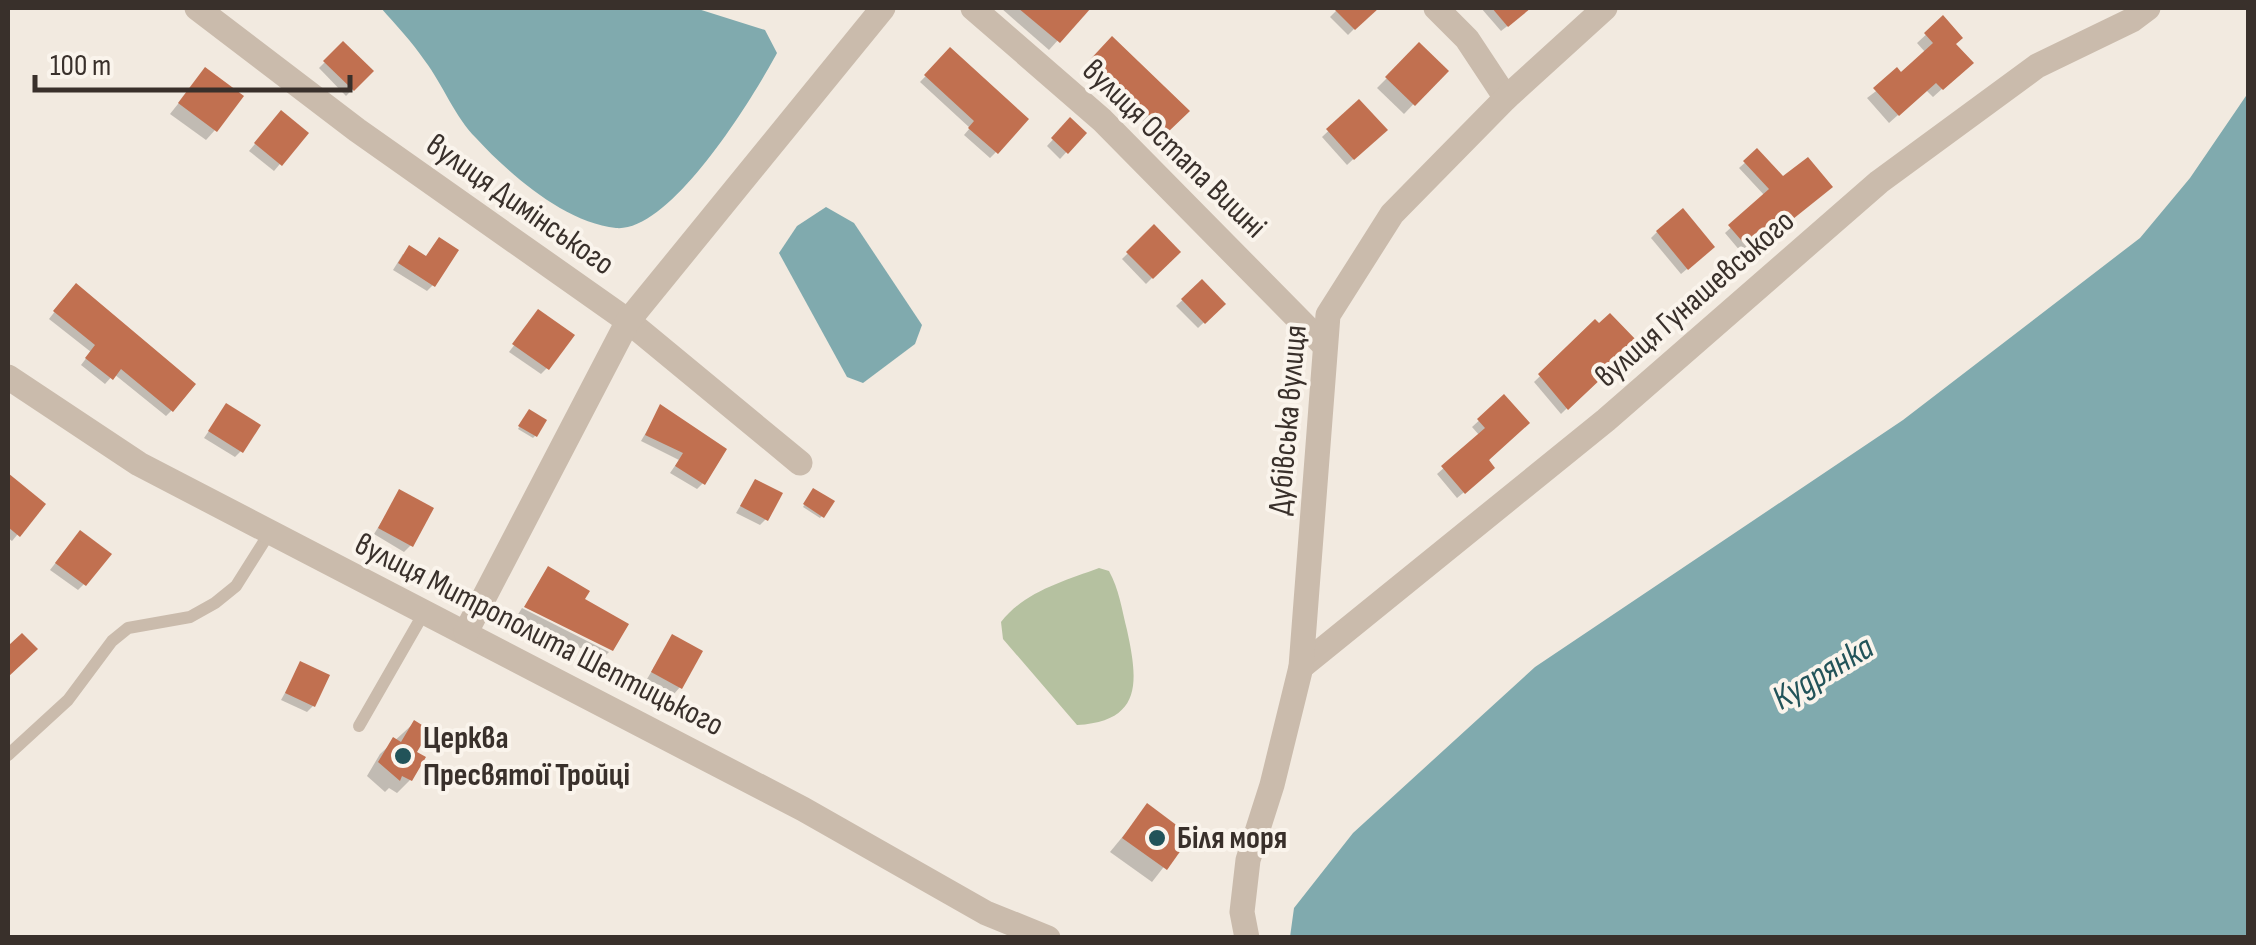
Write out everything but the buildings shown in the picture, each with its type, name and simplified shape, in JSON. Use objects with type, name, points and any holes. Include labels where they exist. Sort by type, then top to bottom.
[{"type":"street","name":"вулиця Димінського","points":[[197,8],[357,130],[628,321],[800,463]]},
{"type":"street","points":[[466,632],[628,321],[883,8]]},
{"type":"street","name":"вулиця Остапа Вишні","points":[[973,8],[1102,120],[1323,344]]},
{"type":"street","points":[[1436,8],[1467,39],[1506,98]]},
{"type":"street","name":"Дубівська вулиця","points":[[1247,938],[1242,912],[1248,860],[1302,667],[1328,315],[1392,214],[1506,98],[1605,8]]},
{"type":"street","name":"вулиця Гунашевського","points":[[1302,667],[1606,420],[1879,182],[2037,66],[2132,20],[2148,8]]},
{"type":"street","name":"вулиця Митрополита Шептицького","points":[[8,377],[139,464],[803,810],[986,913],[1048,938]]},
{"type":"lane","points":[[8,754],[68,700],[112,640],[128,628],[190,616],[215,603],[236,586],[270,532]]},
{"type":"lane","points":[[358,726],[425,611]]},
{"type":"green space","points":[[1099,568],[1109,571],[1118,592],[1131,649],[1133,681],[1125,707],[1114,716],[1077,725],[1003,639],[1001,622],[1033,595]]},
{"type":"water","points":[[381,8],[695,8],[765,30],[777,53],[730,129],[685,186],[638,224],[616,228],[558,207],[505,167],[469,130],[420,54]]},
{"type":"water","name":"Кудрянка","points":[[2248,93],[2248,937],[1290,937],[1294,908],[1353,833],[1535,667],[1903,420],[2140,238],[2190,178]]},
{"type":"water","points":[[826,207],[854,223],[922,325],[915,344],[863,383],[847,377],[779,253],[797,226]]},
{"type":"place","name":"Церква Пресвятої Тройці","points":[[403,756]]},
{"type":"place","name":"Біля моря","points":[[1157,838]]}]
